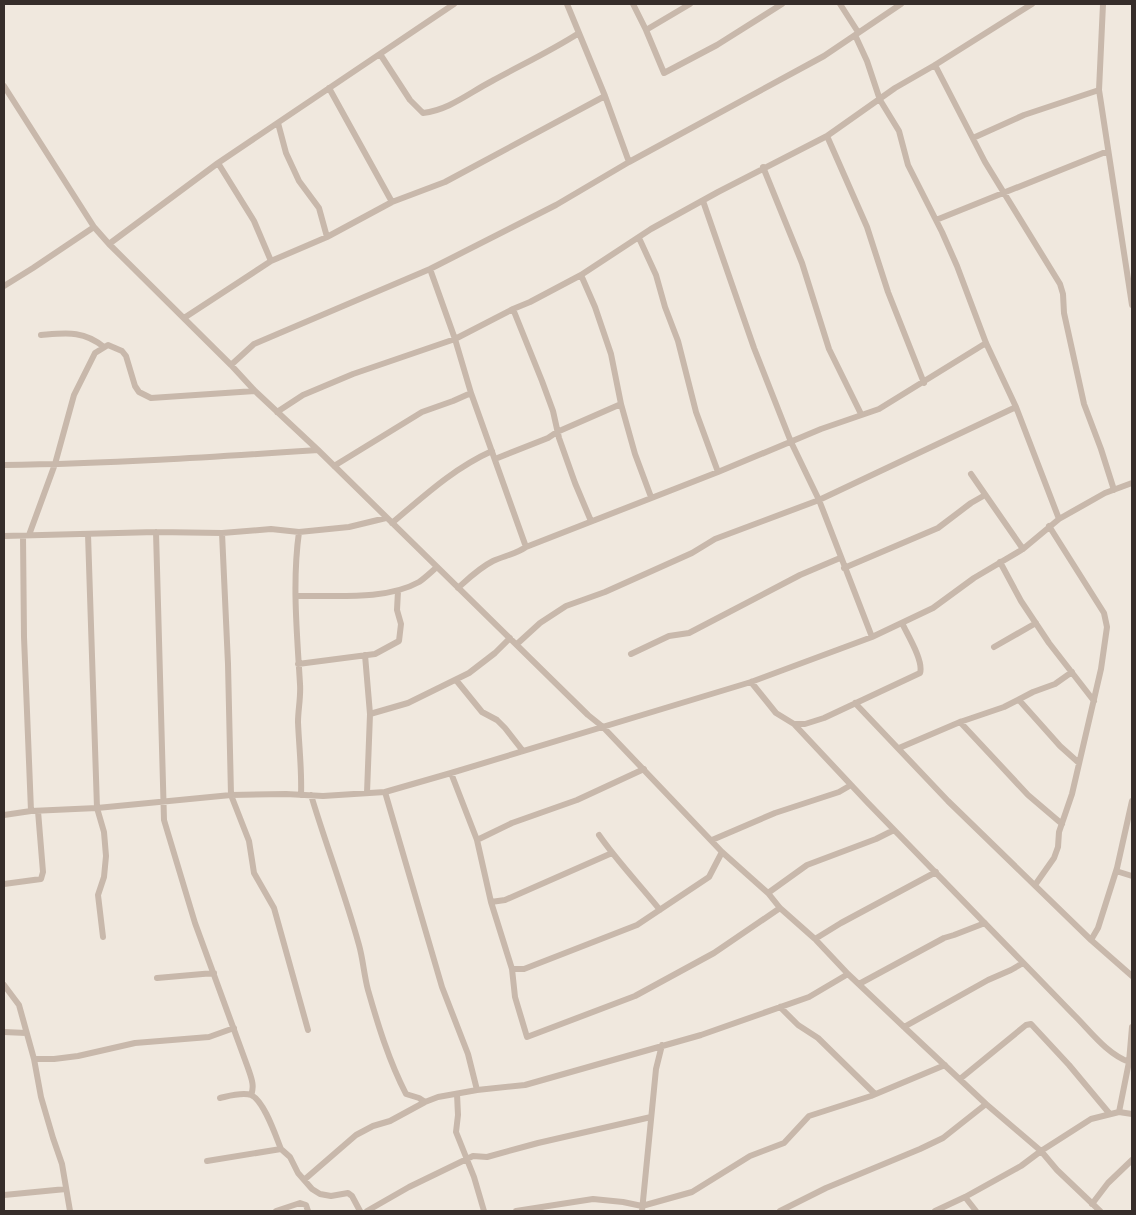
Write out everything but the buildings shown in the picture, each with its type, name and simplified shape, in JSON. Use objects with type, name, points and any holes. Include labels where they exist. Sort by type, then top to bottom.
[{"type":"street","points":[[109,244],[218,163],[454,4]]},
{"type":"street","points":[[633,4],[664,73],[717,45],[782,4]]},
{"type":"street","points":[[646,30],[690,4]]},
{"type":"street","points":[[840,4],[856,33],[880,100],[898,131],[908,166],[957,266],[986,343],[1016,407],[1059,519]]},
{"type":"street","points":[[232,365],[254,344],[430,270],[556,205],[629,162],[824,56],[901,4]]},
{"type":"street","points":[[277,412],[303,395],[353,374],[455,339],[581,275],[652,229],[763,167],[827,136],[895,88],[1032,4]]},
{"type":"street","points":[[1103,4],[1100,90],[1108,151],[1131,285],[1132,305]]},
{"type":"street","points":[[570,5],[629,162]]},
{"type":"street","points":[[380,54],[410,100],[423,113],[435,111],[453,104],[579,33]]},
{"type":"street","points":[[935,65],[985,162],[1060,284],[1063,294],[1064,313],[1084,404],[1114,490]]},
{"type":"street","points":[[4,86],[94,227],[109,244],[232,365],[255,391],[318,450],[588,715],[603,727],[722,852],[768,893],[780,908],[848,974],[986,1104],[1041,1151],[1057,1170],[1100,1211]]},
{"type":"street","points":[[329,88],[392,202]]},
{"type":"street","points":[[973,138],[1024,115],[1076,96],[1100,90]]},
{"type":"street","points":[[184,318],[271,261],[327,237],[392,202],[445,182],[605,96]]},
{"type":"street","points":[[278,122],[286,153],[300,181],[319,208],[327,237]]},
{"type":"street","points":[[827,136],[867,227],[881,273],[924,383]]},
{"type":"street","points":[[936,220],[1108,151]]},
{"type":"street","points":[[218,163],[254,221],[271,261]]},
{"type":"street","points":[[763,167],[802,263],[829,349],[861,414]]},
{"type":"street","points":[[703,201],[754,348],[791,442],[819,500],[872,637]]},
{"type":"street","points":[[4,286],[94,227]]},
{"type":"street","points":[[639,238],[656,275],[678,342],[696,412],[718,472]]},
{"type":"street","points":[[430,270],[455,339],[471,393],[526,546]]},
{"type":"street","points":[[581,275],[595,307],[611,354],[621,404],[635,454],[651,497]]},
{"type":"street","points":[[513,309],[542,381],[553,411],[557,432],[591,521]]},
{"type":"street","points":[[41,335],[83,334],[94,338],[104,347]]},
{"type":"street","points":[[458,588],[479,569],[495,560],[520,551],[526,546],[718,472],[821,429],[879,409],[986,343]]},
{"type":"street","points":[[30,811],[24,637],[26,536],[55,464],[74,395],[95,354],[108,346],[122,351],[126,356],[138,392],[151,398],[255,391]]},
{"type":"street","points":[[334,466],[422,412],[471,393]]},
{"type":"street","points":[[495,459],[548,438],[557,432],[621,404]]},
{"type":"street","points":[[517,644],[540,623],[566,606],[604,592],[692,553],[715,539],[819,500],[1016,407]]},
{"type":"street","points":[[4,465],[318,450]]},
{"type":"street","points":[[392,523],[452,473],[492,451]]},
{"type":"street","points":[[971,474],[1023,548]]},
{"type":"street","points":[[4,815],[30,811],[97,808],[231,795],[311,795],[385,792],[451,773],[751,682],[872,637],[932,608],[974,578],[1023,548],[1059,519],[1114,490],[1132,483]]},
{"type":"street","points":[[844,568],[938,528],[985,495]]},
{"type":"street","points":[[4,536],[156,532],[222,533],[271,529],[299,532],[349,528],[386,518]]},
{"type":"street","points":[[1035,885],[1054,858],[1062,824],[1072,794],[1094,701],[1107,627],[1104,613],[1049,526]]},
{"type":"street","points":[[156,532],[163,802],[166,828],[195,923],[234,1028],[252,1083],[251,1095]]},
{"type":"street","points":[[299,532],[295,567],[300,686],[298,718],[302,768],[301,794]]},
{"type":"street","points":[[222,533],[231,795],[249,841],[254,873],[274,908],[308,1030]]},
{"type":"street","points":[[88,534],[97,808],[104,832],[106,856],[104,876],[98,895],[103,936]]},
{"type":"street","points":[[631,654],[669,636],[689,633],[774,588],[840,558]]},
{"type":"street","points":[[1000,562],[1036,623],[1094,701]]},
{"type":"street","points":[[296,596],[370,595],[398,591],[419,582],[437,567]]},
{"type":"street","points":[[298,664],[375,654],[399,641],[401,624],[397,610],[398,591]]},
{"type":"street","points":[[794,724],[811,722],[920,672],[922,668],[920,660],[902,623]]},
{"type":"street","points":[[994,647],[1036,623]]},
{"type":"street","points":[[370,714],[408,703],[469,674],[510,638]]},
{"type":"street","points":[[365,655],[370,714],[368,793]]},
{"type":"street","points":[[900,748],[960,722],[1019,700],[1033,692],[1055,684],[1072,672]]},
{"type":"street","points":[[456,680],[482,712],[497,720],[523,751]]},
{"type":"street","points":[[751,682],[776,713],[794,724],[894,830],[1108,1049],[1120,1059],[1129,1062]]},
{"type":"street","points":[[1019,700],[1060,746],[1079,763]]},
{"type":"street","points":[[855,703],[948,800],[1091,940],[1132,976]]},
{"type":"street","points":[[960,722],[1028,795],[1062,824]]},
{"type":"street","points":[[477,840],[512,824],[576,800],[644,769]]},
{"type":"street","points":[[451,773],[477,840],[491,902],[512,969],[515,997],[528,1038],[606,1006],[636,996],[714,953],[780,908]]},
{"type":"street","points":[[712,840],[775,813],[838,792],[851,785]]},
{"type":"street","points":[[385,792],[442,987],[468,1054],[477,1090]]},
{"type":"street","points":[[311,795],[327,848],[348,906],[362,956],[367,988],[394,1072],[406,1094],[425,1102]]},
{"type":"street","points":[[1091,940],[1098,928],[1116,872],[1132,801]]},
{"type":"street","points":[[4,884],[42,879],[43,866],[38,811]]},
{"type":"street","points":[[768,893],[807,866],[894,830]]},
{"type":"street","points":[[598,835],[660,910]]},
{"type":"street","points":[[512,969],[524,969],[637,926],[709,877],[722,852]]},
{"type":"street","points":[[491,902],[505,900],[612,854]]},
{"type":"street","points":[[815,940],[841,923],[936,872]]},
{"type":"street","points":[[1116,872],[1132,876]]},
{"type":"street","points":[[859,984],[944,938],[985,922]]},
{"type":"street","points":[[904,1027],[988,980],[1023,963]]},
{"type":"street","points":[[157,978],[214,973]]},
{"type":"street","points":[[304,1180],[356,1134],[390,1121],[438,1097],[477,1090],[524,1086],[701,1035],[809,997],[848,974]]},
{"type":"street","points":[[4,985],[19,1005],[34,1059],[41,1097],[62,1164],[70,1211]]},
{"type":"street","points":[[780,1007],[798,1025],[818,1038],[875,1094]]},
{"type":"street","points":[[960,1079],[1026,1025],[1031,1024],[1110,1113]]},
{"type":"street","points":[[1119,1112],[1129,1062],[1132,1027]]},
{"type":"street","points":[[34,1059],[78,1056],[135,1043],[209,1037],[234,1028]]},
{"type":"street","points":[[4,1032],[26,1033]]},
{"type":"street","points":[[642,1209],[656,1069],[662,1046]]},
{"type":"street","points":[[516,1211],[593,1199],[623,1202],[642,1209],[692,1192],[750,1156],[784,1143],[809,1116],[875,1094],[945,1065]]},
{"type":"street","points":[[457,1094],[458,1115],[456,1132],[474,1177],[484,1211]]},
{"type":"street","points":[[220,1098],[233,1095],[251,1095],[259,1101],[274,1130],[281,1149],[290,1157],[304,1180],[320,1194],[331,1196],[348,1193],[352,1196],[360,1211]]},
{"type":"street","points":[[780,1211],[826,1188],[942,1138],[986,1104]]},
{"type":"street","points":[[935,1211],[965,1197],[1021,1166],[1091,1119],[1110,1113],[1132,1114]]},
{"type":"street","points":[[367,1211],[409,1187],[473,1156],[487,1157],[538,1143],[651,1117]]},
{"type":"street","points":[[206,1161],[281,1149]]},
{"type":"street","points":[[1092,1204],[1108,1183],[1132,1160]]},
{"type":"street","points":[[4,1194],[66,1189]]},
{"type":"street","points":[[965,1197],[976,1211]]},
{"type":"street","points":[[276,1211],[300,1203],[306,1206],[308,1211]]}]
